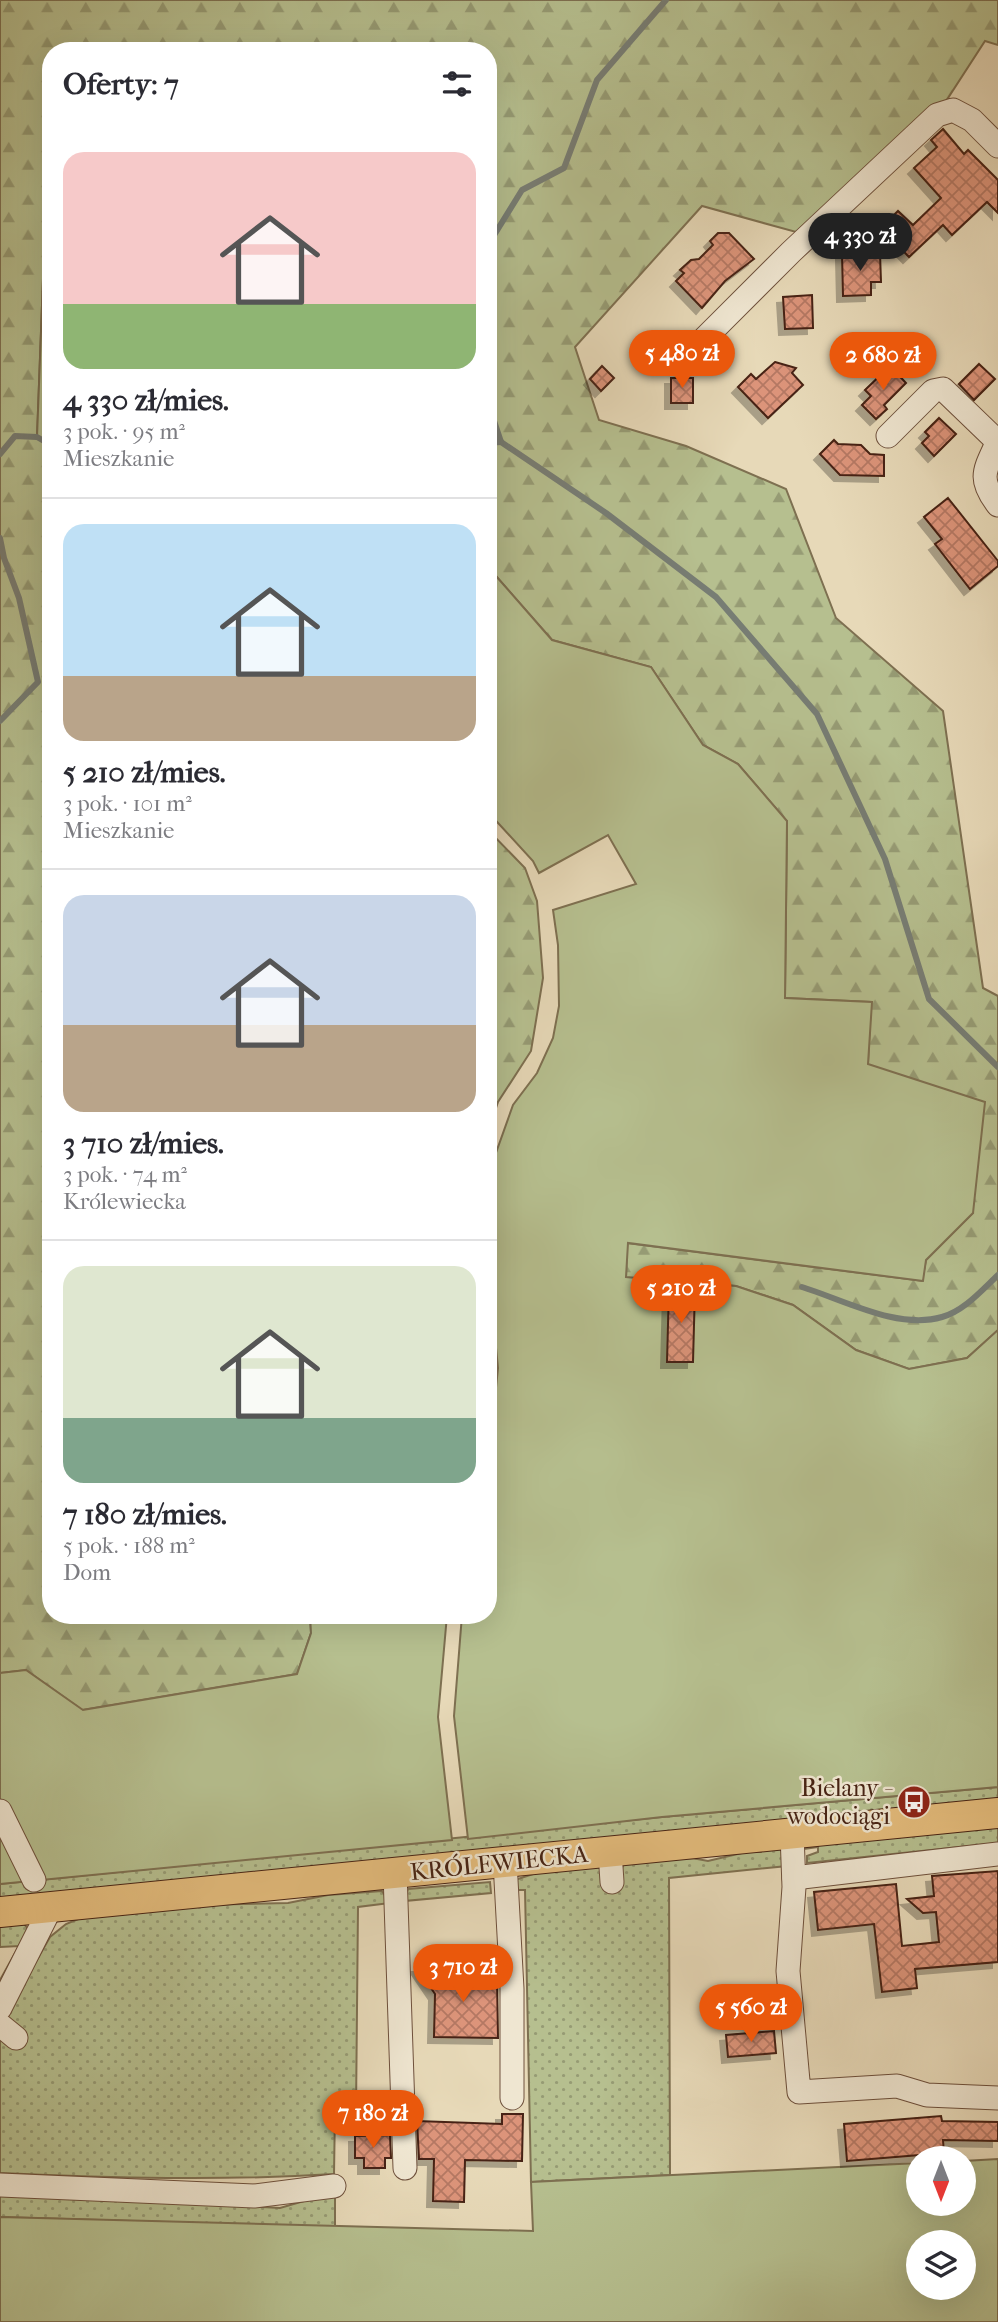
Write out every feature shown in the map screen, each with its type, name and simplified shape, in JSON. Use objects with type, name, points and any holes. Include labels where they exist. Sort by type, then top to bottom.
[{"type":"main road","name":"KRÓLEWIECKA","points":[[0,1912],[998,1812]]},
{"type":"street","points":[[687,356],[791,252],[937,115],[953,110],[961,114],[998,146]]},
{"type":"street","points":[[888,436],[933,391],[943,388],[998,441],[984,471],[993,498]]},
{"type":"street","points":[[0,1811],[34,1880]]},
{"type":"street","points":[[792,1834],[794,1878],[788,1971],[799,2092],[897,2086],[927,2095],[998,2098]]},
{"type":"street","points":[[610,1852],[612,1882]]},
{"type":"street","points":[[794,1878],[998,1854]]},
{"type":"street","points":[[505,1862],[512,1989],[512,2098]]},
{"type":"street","points":[[395,1873],[405,2168]]},
{"type":"street","points":[[0,2008],[51,1908]]},
{"type":"street","points":[[0,2185],[163,2186],[254,2196],[334,2186]]},
{"type":"green space","points":[[0,0],[998,0],[998,45],[985,41],[937,115],[796,232],[702,206],[575,347],[599,420],[686,446],[786,489],[836,618],[943,711],[983,988],[998,996],[998,1330],[967,1358],[909,1369],[856,1350],[793,1305],[736,1286],[626,1278],[627,1243],[922,1281],[926,1260],[973,1213],[868,1064],[871,1002],[785,998],[787,821],[738,764],[703,745],[651,667],[552,640],[497,577],[497,42],[42,42],[42,305],[37,437],[42,440],[42,1624],[310,1624],[311,1633],[297,1674],[82,1710],[26,1670],[0,1673]]},
{"type":"green space","points":[[42,305],[42,440],[37,437]]},
{"type":"green space","points":[[497,577],[552,640],[651,667],[703,745],[738,764],[787,821],[785,998],[872,1002],[868,1064],[985,1102],[973,1213],[926,1260],[923,1281],[628,1243],[626,1277],[736,1286],[793,1305],[856,1350],[909,1369],[967,1358],[998,1330],[998,1787],[662,1817],[468,1839],[454,1716],[461,1624],[497,1624],[497,1150],[513,1105],[537,1073],[553,1038],[559,1006],[558,945],[553,910],[636,884],[608,835],[539,873],[533,861],[497,822]]},
{"type":"green space","points":[[497,839],[525,868],[537,901],[543,978],[531,1051],[497,1105]]},
{"type":"green space","points":[[310,1624],[446,1624],[438,1717],[452,1840],[0,1884],[0,1673],[26,1670],[83,1710],[297,1674],[311,1633]]},
{"type":"green space","points":[[998,1787],[998,1803],[0,1903],[0,1884],[662,1817]]},
{"type":"green space","points":[[998,1822],[998,1843],[807,1863],[807,1856],[818,1852],[818,1847],[803,1849],[807,1845]]},
{"type":"green space","points":[[766,1846],[780,1849],[786,1857],[787,1866],[669,1878],[670,2175],[531,2182],[525,1890],[516,1890],[515,1880],[539,1872],[601,1866],[617,1882],[624,1863],[692,1858],[708,1861],[746,1852],[761,1852]]},
{"type":"green space","points":[[490,1882],[491,1893],[404,1901],[408,1889]]},
{"type":"green space","points":[[382,1891],[390,1903],[358,1907],[356,2110],[335,2110],[334,2174],[167,2178],[0,2173],[0,2033],[23,1984],[50,1937],[66,1924],[88,1915],[197,1905],[288,1903],[328,1895]]},
{"type":"green space","points":[[0,1923],[24,1924],[28,1929],[0,1991],[0,1980],[19,1946],[0,1947]]},
{"type":"green space","points":[[998,2159],[998,2322],[0,2322],[0,2217],[533,2231],[531,2182],[906,2164],[906,2216],[976,2216],[976,2160]]},
{"type":"green space","points":[[0,2192],[280,2208],[335,2192],[335,2227],[0,2217]]},
{"type":"building","points":[[943,129],[964,154],[968,150],[998,180],[998,213],[987,202],[952,235],[943,225],[909,257],[881,228],[898,211],[913,225],[941,198],[914,168],[937,147],[931,140]]},
{"type":"building","points":[[718,233],[729,233],[754,259],[725,281],[702,308],[676,281],[684,273],[680,270],[691,260],[699,259],[713,245],[710,241]]},
{"type":"building","points":[[880,253],[881,282],[871,282],[871,295],[843,296],[842,254]]},
{"type":"building","points":[[812,295],[813,328],[785,329],[783,297]]},
{"type":"building","points":[[775,362],[796,368],[792,373],[803,385],[768,418],[738,387],[751,374],[756,379]]},
{"type":"building","points":[[979,364],[995,379],[974,400],[959,384]]},
{"type":"building","points":[[602,366],[614,378],[601,391],[590,379]]},
{"type":"building","points":[[890,366],[906,383],[884,405],[887,409],[876,419],[862,405],[871,396],[865,390]]},
{"type":"building","points":[[671,378],[693,378],[693,403],[671,403]]},
{"type":"building","points":[[939,418],[956,434],[934,456],[922,443],[929,436],[925,432]]},
{"type":"building","points":[[834,440],[838,444],[861,445],[870,454],[884,455],[884,476],[840,475],[820,454]]},
{"type":"building","points":[[948,498],[998,561],[998,566],[970,589],[935,544],[942,539],[924,517]]},
{"type":"building","points":[[669,1287],[695,1288],[693,1362],[667,1362]]},
{"type":"building","points":[[998,1871],[998,1962],[915,1969],[917,1988],[882,1992],[874,1924],[818,1930],[814,1892],[896,1884],[902,1946],[939,1942],[936,1912],[923,1913],[907,1899],[934,1896],[932,1876]]},
{"type":"building","points":[[416,1966],[444,1966],[450,1975],[497,1977],[498,2038],[434,2037],[435,1994]]},
{"type":"building","points":[[774,2031],[776,2053],[728,2057],[726,2035]]},
{"type":"building","points":[[502,2114],[523,2114],[522,2161],[465,2160],[464,2202],[433,2201],[434,2159],[419,2159],[417,2121],[502,2124]]},
{"type":"building","points":[[941,2116],[942,2121],[998,2122],[998,2141],[943,2140],[943,2146],[906,2146],[906,2156],[847,2161],[844,2124]]},
{"type":"building","points":[[390,2135],[391,2158],[385,2158],[385,2168],[364,2168],[364,2158],[355,2158],[355,2136]]},
{"type":"waterway","points":[[497,230],[522,190],[564,168],[597,80],[666,0]]},
{"type":"waterway","points":[[497,430],[501,442]]},
{"type":"waterway","points":[[0,454],[15,436],[37,437],[42,440]]},
{"type":"waterway","points":[[497,442],[501,442]]},
{"type":"waterway","points":[[501,442],[606,513],[716,597],[817,714],[885,859],[929,999],[998,1067]]},
{"type":"waterway","points":[[0,538],[4,558],[19,598],[38,682],[0,721]]},
{"type":"waterway","points":[[802,1287],[889,1317],[925,1320],[958,1310],[998,1275]]},
{"type":"place","name":"Bielany - wodociągi","points":[[914,1802]]}]
